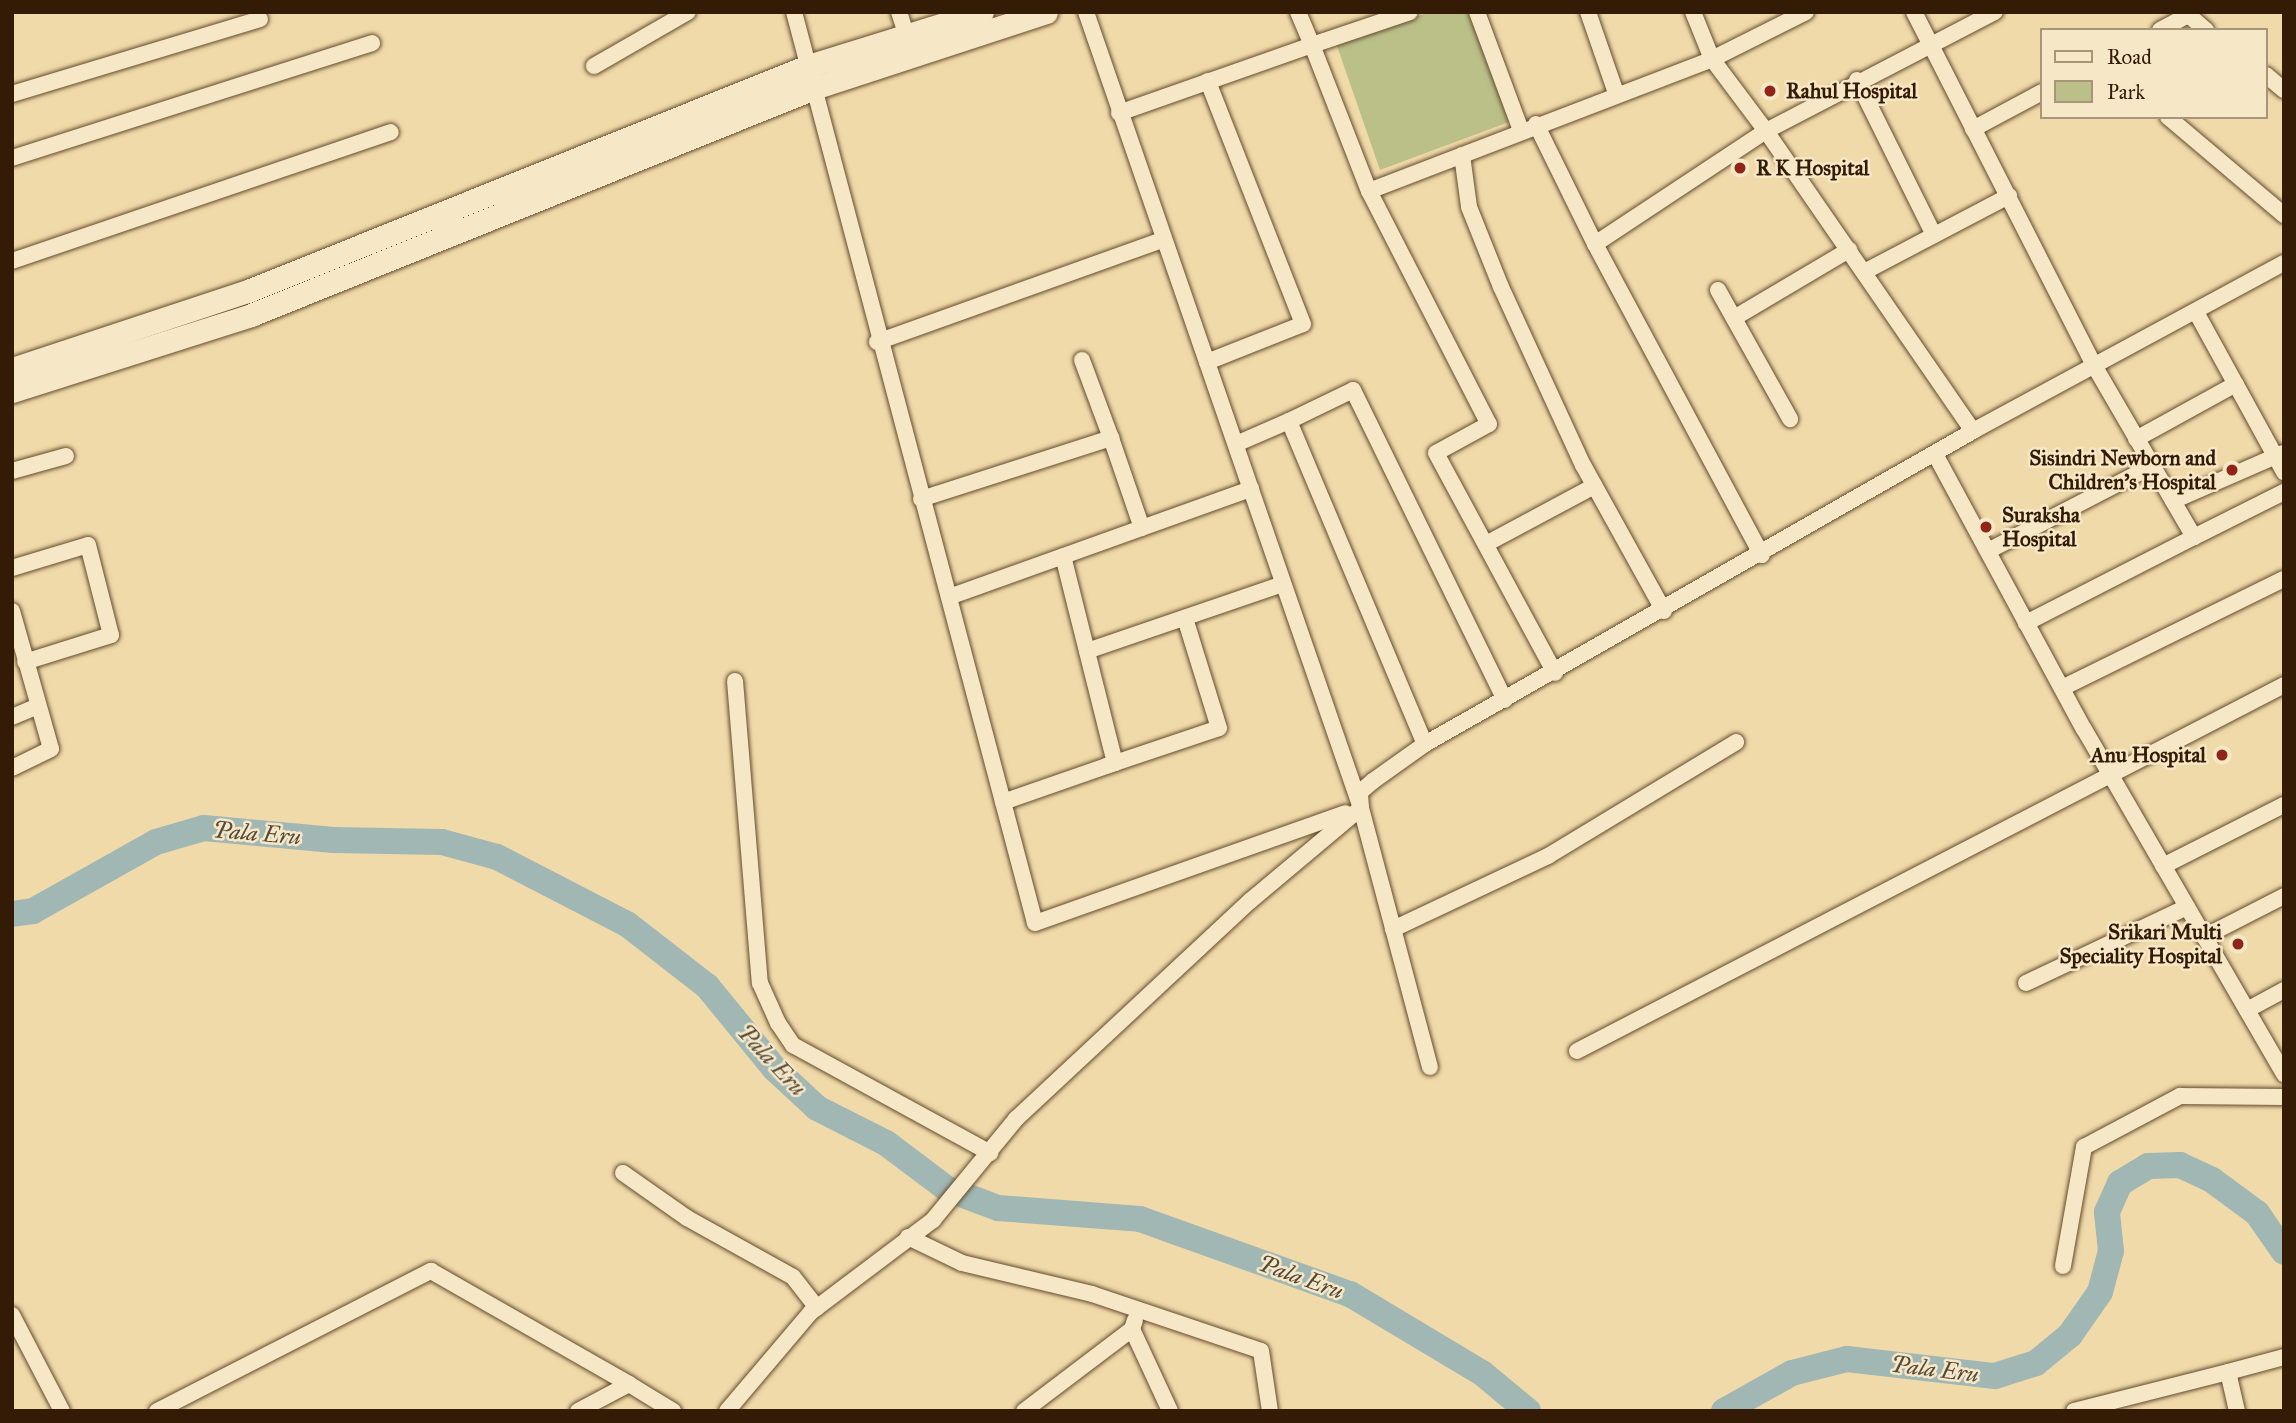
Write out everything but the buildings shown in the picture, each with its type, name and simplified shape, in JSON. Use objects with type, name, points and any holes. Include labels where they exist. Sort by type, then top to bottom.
[{"type":"street","points":[[594,66],[688,12]]},
{"type":"street","points":[[794,12],[877,342],[949,597],[1035,923],[1361,808]]},
{"type":"street","points":[[899,12],[907,36]]},
{"type":"street","points":[[12,391],[250,315],[907,36],[982,12]]},
{"type":"street","points":[[12,369],[248,291],[811,77],[1046,12]]},
{"type":"street","points":[[1086,12],[1162,240],[1236,444],[1361,808],[1430,1067]]},
{"type":"street","points":[[1298,12],[1369,191],[1489,424],[1436,453],[1555,673]]},
{"type":"street","points":[[1119,113],[1410,12]]},
{"type":"street","points":[[1476,12],[1529,127],[1762,555]]},
{"type":"street","points":[[1588,12],[1616,93]]},
{"type":"street","points":[[1693,12],[1712,59],[1766,131],[1973,431]]},
{"type":"street","points":[[1369,191],[1616,93],[1712,59],[1784,17],[1806,12]]},
{"type":"street","points":[[1914,12],[2095,367],[2194,537]]},
{"type":"street","points":[[1595,244],[1766,131],[1857,80],[1995,12]]},
{"type":"street","points":[[2163,28],[2186,13],[2204,28]]},
{"type":"street","points":[[12,94],[260,19]]},
{"type":"street","points":[[12,158],[372,43]]},
{"type":"street","points":[[2268,77],[2284,90]]},
{"type":"street","points":[[1857,80],[1934,235]]},
{"type":"street","points":[[1207,362],[1303,324],[1208,81]]},
{"type":"street","points":[[1973,129],[2040,93]]},
{"type":"street","points":[[2170,119],[2284,215]]},
{"type":"street","points":[[12,261],[391,132]]},
{"type":"street","points":[[1462,155],[1469,207],[1501,287],[1594,486],[1664,611]]},
{"type":"street","points":[[1864,272],[2009,196]]},
{"type":"street","points":[[877,342],[1162,240]]},
{"type":"street","points":[[1734,318],[1849,250]]},
{"type":"street","points":[[1361,808],[1360,792],[1425,744],[1664,611],[1973,431],[2284,263]]},
{"type":"street","points":[[1718,290],[1790,419]]},
{"type":"street","points":[[2196,312],[2280,455],[2284,472]]},
{"type":"street","points":[[1082,360],[1142,528]]},
{"type":"street","points":[[2136,439],[2236,384]]},
{"type":"street","points":[[1236,444],[1353,390],[1505,701]]},
{"type":"street","points":[[1289,421],[1425,744]]},
{"type":"street","points":[[921,499],[1111,438]]},
{"type":"street","points":[[1936,454],[2111,776],[2284,1074]]},
{"type":"street","points":[[2173,501],[2280,455]]},
{"type":"street","points":[[12,471],[66,456]]},
{"type":"street","points":[[1988,551],[2152,466]]},
{"type":"street","points":[[1486,544],[1594,486]]},
{"type":"street","points":[[949,597],[1251,489]]},
{"type":"street","points":[[2026,623],[2284,492]]},
{"type":"street","points":[[12,568],[88,545],[111,635],[20,656]]},
{"type":"street","points":[[1063,556],[1115,763],[1106,766]]},
{"type":"street","points":[[2062,688],[2284,579]]},
{"type":"street","points":[[1087,651],[1283,584]]},
{"type":"street","points":[[12,611],[20,656],[51,749],[12,768]]},
{"type":"street","points":[[1003,802],[1219,728],[1185,618]]},
{"type":"street","points":[[735,681],[760,983],[778,1023],[793,1045],[990,1153]]},
{"type":"street","points":[[1577,1051],[2284,685]]},
{"type":"street","points":[[12,717],[36,707]]},
{"type":"street","points":[[1393,929],[1548,856],[1736,742]]},
{"type":"street","points":[[2163,866],[2284,805]]},
{"type":"street","points":[[727,1411],[817,1308],[908,1237],[950,1200],[1016,1119],[1250,901],[1361,808]]},
{"type":"street","points":[[2204,937],[2284,896]]},
{"type":"street","points":[[2026,983],[2187,907]]},
{"type":"street","points":[[2247,1010],[2284,989]]},
{"type":"street","points":[[2063,1266],[2084,1147],[2180,1096],[2284,1097]]},
{"type":"street","points":[[623,1173],[687,1218],[793,1277],[817,1308]]},
{"type":"street","points":[[908,1237],[962,1263],[1139,1309],[1261,1351],[1270,1411]]},
{"type":"street","points":[[157,1411],[431,1271],[673,1411]]},
{"type":"street","points":[[1024,1411],[1132,1329],[1139,1309]]},
{"type":"street","points":[[14,1322],[62,1411]]},
{"type":"street","points":[[1132,1329],[1170,1411]]},
{"type":"street","points":[[2074,1411],[2134,1403],[2228,1371],[2281,1363]]},
{"type":"street","points":[[2228,1371],[2237,1411]]},
{"type":"street","points":[[578,1411],[629,1384]]},
{"type":"green space","points":[[1430,12],[1468,12],[1509,122],[1380,170],[1336,43]]},
{"type":"waterway","name":"Pala Eru","points":[[12,914],[33,911],[156,842],[204,828],[333,840],[442,842],[497,857],[627,924],[707,986],[775,1069],[817,1108],[886,1143],[947,1189],[998,1208],[1140,1219],[1350,1294],[1482,1373],[1528,1411]]},
{"type":"waterway","name":"Pala Eru","points":[[1724,1411],[1792,1373],[1847,1359],[1995,1376],[2036,1363],[2070,1335],[2100,1292],[2111,1251],[2107,1212],[2120,1183],[2148,1166],[2180,1165],[2212,1180],[2257,1213],[2284,1252]]},
{"type":"place","name":"Rahul Hospital","points":[[1770,91]]},
{"type":"place","name":"R K Hospital","points":[[1740,168]]},
{"type":"place","name":"Sisindri Newborn and Children's Hospital","points":[[2232,470]]},
{"type":"place","name":"Suraksha Hospital","points":[[1986,527]]},
{"type":"place","name":"Anu Hospital","points":[[2222,755]]},
{"type":"place","name":"Srikari Multi Speciality Hospital","points":[[2238,944]]}]
